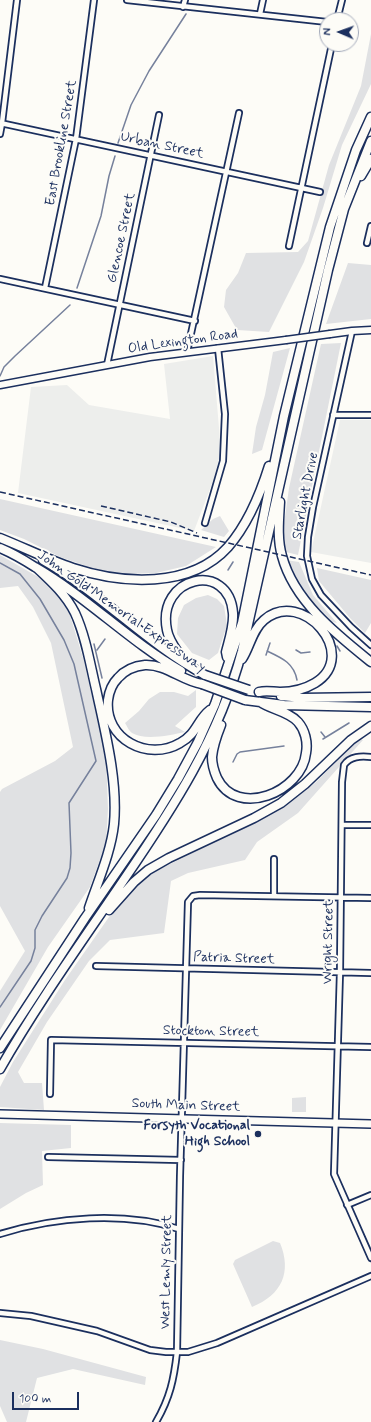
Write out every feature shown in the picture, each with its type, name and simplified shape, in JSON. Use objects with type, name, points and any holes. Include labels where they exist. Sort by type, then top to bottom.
[{"type":"highway","points":[[364,131],[371,109]]},
{"type":"highway","points":[[0,1048],[85,918],[156,815],[198,742],[214,707],[242,623],[284,416],[330,227],[356,150],[371,117]]},
{"type":"highway","points":[[0,1069],[17,1039],[74,952],[165,821],[200,758],[224,706],[238,665],[328,270],[344,209],[371,141]]},
{"type":"highway","points":[[344,209],[371,159]]},
{"type":"highway","points":[[0,538],[73,568],[116,578],[142,580],[164,578],[182,574],[201,567],[227,548],[240,532],[251,514],[264,482],[284,416]]},
{"type":"highway","points":[[282,475],[279,535],[282,556],[288,573],[296,589],[306,602],[336,632],[371,662]]},
{"type":"highway","name":"John Gold Memorial Expressway","points":[[0,538],[66,573],[153,641],[185,664],[205,675],[249,690],[303,698],[371,697]]},
{"type":"highway","name":"John Gold Memorial Expressway","points":[[0,548],[57,580],[164,661],[202,684],[245,700],[310,706],[371,707]]},
{"type":"highway","points":[[38,569],[60,590],[75,613],[87,648],[109,747],[114,800],[112,841],[85,918]]},
{"type":"highway","points":[[185,664],[172,645],[168,635],[166,624],[167,611],[170,601],[178,590],[189,582],[202,580],[212,582],[220,587],[228,595],[231,602],[233,619],[226,652],[228,664]]},
{"type":"highway","points":[[238,665],[247,652],[260,624],[273,614],[285,611],[297,613],[310,619],[321,628],[328,638],[332,651],[330,667],[324,676],[312,685],[296,690],[284,692],[260,692]]},
{"type":"highway","points":[[202,684],[195,683],[158,667],[144,665],[131,668],[117,679],[111,690],[108,704],[111,722],[118,732],[130,743],[143,748],[164,750],[172,748],[187,738],[196,729],[204,714],[214,707]]},
{"type":"highway","points":[[224,706],[225,717],[216,739],[213,752],[212,762],[214,772],[222,785],[229,792],[242,798],[254,799],[274,793],[292,780],[304,763],[307,751],[304,733],[298,722],[285,713],[267,707],[260,702]]},
{"type":"highway","points":[[74,952],[94,931],[117,900],[148,870],[169,858],[254,818],[281,803],[305,784],[350,740],[371,726]]},
{"type":"main road","name":"Old Lexington Road","points":[[0,385],[187,352],[352,331],[371,330]]},
{"type":"main road","name":"South Main Street","points":[[0,1114],[371,1124]]},
{"type":"street","points":[[0,134],[16,0]]},
{"type":"street","name":"East Brookline Street","points":[[45,288],[76,139],[94,0]]},
{"type":"street","points":[[127,0],[319,21]]},
{"type":"street","points":[[183,7],[185,0]]},
{"type":"street","points":[[260,14],[263,0]]},
{"type":"street","points":[[339,12],[342,0]]},
{"type":"street","points":[[289,246],[330,52]]},
{"type":"street","points":[[187,352],[195,321],[239,113]]},
{"type":"street","name":"Glencoe Street","points":[[107,365],[150,155],[160,115]]},
{"type":"street","name":"Urban Street","points":[[1,123],[320,192]]},
{"type":"street","points":[[367,243],[371,226]]},
{"type":"street","points":[[0,279],[195,321]]},
{"type":"street","name":"Starlight Drive","points":[[352,331],[308,537],[307,561],[312,580],[321,595],[351,627],[371,645]]},
{"type":"street","points":[[205,523],[224,461],[224,414],[218,348]]},
{"type":"street","points":[[333,415],[371,415]]},
{"type":"street","name":"Wright Street","points":[[371,757],[352,757],[345,762],[342,782],[340,972],[334,1174],[371,1258]]},
{"type":"street","points":[[342,824],[371,825]]},
{"type":"street","points":[[274,859],[274,895],[371,898]]},
{"type":"street","name":"West Lemly Street","points":[[156,1422],[169,1394],[175,1376],[177,1352],[188,902],[192,896],[200,895],[274,895]]},
{"type":"street","name":"Patria Street","points":[[96,966],[371,973]]},
{"type":"street","name":"Stockton Street","points":[[50,1094],[51,1040],[371,1047]]},
{"type":"street","points":[[48,1158],[181,1160]]},
{"type":"street","points":[[347,1206],[371,1195]]},
{"type":"street","points":[[0,1234],[17,1229],[50,1223],[107,1218],[136,1220],[179,1229]]},
{"type":"street","points":[[0,1313],[32,1316],[97,1331],[150,1350],[188,1352],[218,1343],[371,1276]]},
{"type":"shaded area","points":[[371,34],[371,84],[342,145],[323,208],[304,262],[269,332],[237,330],[224,307],[226,290],[238,273],[246,253],[298,252],[308,241],[329,165],[361,86]]},
{"type":"shaded area","points":[[348,263],[371,265],[371,319],[326,324]]},
{"type":"shaded area","points":[[341,343],[298,555],[286,552],[283,531],[289,488],[321,344]]},
{"type":"shaded area","points":[[290,348],[262,450],[252,454],[256,427],[265,395],[273,352]]},
{"type":"shaded area","points":[[213,356],[221,452],[213,481],[194,531],[18,493],[31,387],[67,385],[89,405],[170,419],[164,364]]},
{"type":"shaded area","points":[[340,420],[371,420],[371,563],[311,552]]},
{"type":"shaded area","points":[[0,499],[216,547],[186,566],[156,573],[129,574],[101,571],[60,557],[24,539],[0,530]]},
{"type":"shaded area","points":[[220,516],[229,531],[224,537],[201,530],[213,519]]},
{"type":"shaded area","points":[[0,555],[40,578],[56,592],[69,612],[84,661],[106,758],[108,809],[106,843],[90,887],[48,947],[0,1030],[0,991],[25,951],[0,906],[0,792],[2,789],[55,761],[73,747],[51,643],[33,607],[18,586],[0,588]]},
{"type":"shaded area","points":[[286,560],[299,562],[313,595],[337,623],[329,621],[306,596],[292,574]]},
{"type":"shaded area","points":[[317,568],[371,580],[371,623],[365,633],[350,618],[319,581]]},
{"type":"shaded area","points":[[208,595],[217,599],[224,606],[227,625],[218,653],[209,660],[192,653],[177,634],[178,618],[184,605],[196,598]]},
{"type":"shaded area","points":[[196,690],[196,707],[175,726],[185,732],[158,737],[144,737],[132,733],[125,723],[139,711],[149,699],[160,692],[174,692],[188,696]]},
{"type":"shaded area","points":[[359,739],[363,740],[298,813],[257,842],[245,860],[188,873],[171,881],[164,933],[110,940],[89,961],[47,1022],[18,1072],[24,1083],[42,1083],[44,1110],[0,1107],[0,1087],[13,1062],[65,980],[109,917],[134,887],[156,871],[279,810],[315,783]]},
{"type":"shaded area","points":[[306,1097],[306,1112],[292,1112],[292,1098]]},
{"type":"shaded area","points":[[0,1123],[71,1125],[71,1148],[42,1151],[43,1185],[26,1193],[0,1209]]},
{"type":"shaded area","points":[[273,1241],[280,1243],[283,1254],[285,1264],[282,1281],[271,1296],[252,1307],[233,1264],[235,1260]]},
{"type":"shaded area","points":[[0,1340],[43,1349],[146,1377],[145,1385],[73,1369],[37,1378],[26,1422],[7,1422],[0,1406]]},
{"type":"waterway","points":[[118,143],[131,105],[149,71],[186,14]]},
{"type":"waterway","points":[[77,288],[101,216],[109,176],[115,156]]},
{"type":"waterway","points":[[0,376],[4,367],[70,305]]},
{"type":"waterway","points":[[228,570],[233,562]]},
{"type":"waterway","points":[[0,563],[20,574],[40,599],[64,640],[74,664],[96,761],[69,803],[71,853],[70,868],[67,878],[42,916],[35,930],[35,948],[31,961],[0,1007]]},
{"type":"waterway","points":[[97,650],[105,639]]},
{"type":"waterway","points":[[266,655],[270,643]]},
{"type":"waterway","points":[[94,644],[102,678]]},
{"type":"waterway","points":[[337,646],[340,651]]},
{"type":"waterway","points":[[296,650],[301,653],[310,652]]},
{"type":"waterway","points":[[267,651],[290,665],[297,680]]},
{"type":"waterway","points":[[323,739],[349,723]]},
{"type":"waterway","points":[[321,732],[325,737]]},
{"type":"waterway","points":[[233,762],[237,754],[240,752],[284,746]]},
{"type":"railway","points":[[0,492],[371,575]]},
{"type":"railway","points":[[101,506],[171,522],[197,533]]},
{"type":"place","name":"Forsyth Vocational High School","points":[[258,1134]]}]
